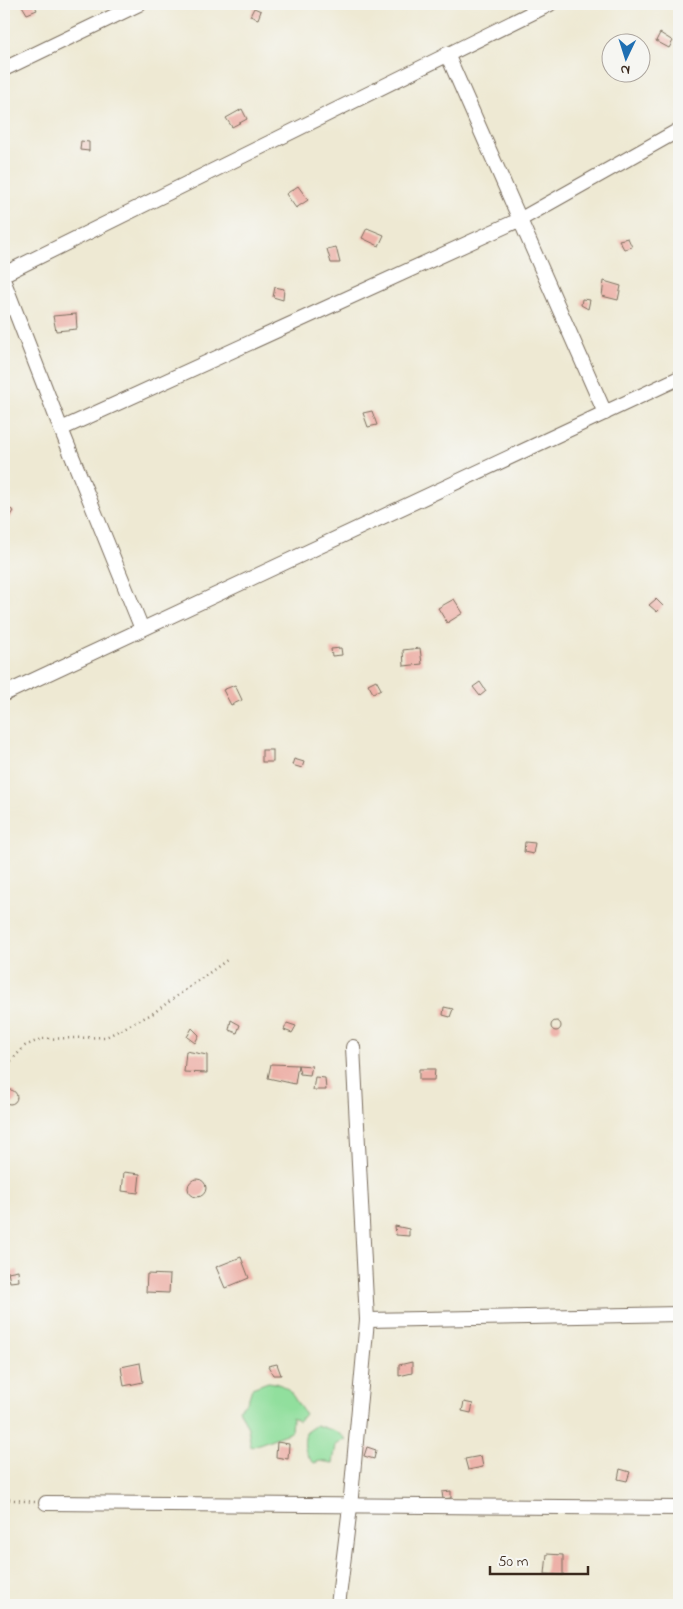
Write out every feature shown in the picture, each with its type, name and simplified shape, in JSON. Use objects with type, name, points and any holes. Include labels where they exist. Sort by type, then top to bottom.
[{"type":"street","points":[[4,69],[139,4]]},
{"type":"street","points":[[4,274],[550,4]]},
{"type":"street","points":[[447,54],[605,413]]},
{"type":"street","points":[[61,429],[521,219],[679,130]]},
{"type":"street","points":[[4,282],[142,629]]},
{"type":"street","points":[[4,694],[679,378]]},
{"type":"street","points":[[338,1605],[350,1507],[367,1320],[353,1047]]},
{"type":"street","points":[[367,1320],[679,1314]]},
{"type":"street","points":[[46,1503],[350,1507],[679,1508]]},
{"type":"path","points":[[4,1068],[25,1046],[41,1039],[106,1037],[152,1014],[227,960]]},
{"type":"path","points":[[4,1499],[46,1503]]},
{"type":"green space","points":[[268,1382],[282,1385],[294,1397],[305,1414],[299,1421],[292,1417],[291,1432],[251,1447],[248,1428],[239,1409],[248,1401],[252,1388]]},
{"type":"green space","points":[[316,1425],[337,1432],[346,1439],[336,1445],[333,1463],[320,1461],[314,1463],[306,1452],[306,1432]]},
{"type":"building","points":[[21,4],[34,4],[37,10],[27,14]]},
{"type":"building","points":[[254,8],[261,11],[258,19],[250,16]]},
{"type":"building","points":[[660,33],[673,41],[669,48],[656,41]]},
{"type":"building","points":[[242,109],[247,119],[232,127],[226,118]]},
{"type":"building","points":[[81,141],[89,142],[89,151],[80,150]]},
{"type":"building","points":[[298,186],[308,200],[296,208],[286,194]]},
{"type":"building","points":[[367,228],[384,235],[379,246],[362,238]]},
{"type":"building","points":[[628,238],[632,247],[624,249],[619,240]]},
{"type":"building","points":[[336,247],[340,263],[331,263],[327,249]]},
{"type":"building","points":[[604,281],[621,286],[618,300],[602,296]]},
{"type":"building","points":[[275,287],[284,289],[283,300],[273,297]]},
{"type":"building","points":[[582,299],[590,300],[588,309],[581,305]]},
{"type":"building","points":[[76,314],[77,329],[56,331],[53,316]]},
{"type":"building","points":[[372,411],[377,425],[368,427],[363,413]]},
{"type":"building","points":[[4,506],[14,511],[8,520],[4,519]]},
{"type":"building","points":[[454,599],[463,613],[447,623],[438,608]]},
{"type":"building","points":[[656,599],[663,606],[657,612],[649,605]]},
{"type":"building","points":[[341,648],[342,655],[332,656],[331,649]]},
{"type":"building","points":[[420,648],[422,664],[404,666],[403,650]]},
{"type":"building","points":[[376,680],[381,689],[373,693],[368,684]]},
{"type":"building","points":[[480,682],[486,691],[480,696],[473,687]]},
{"type":"building","points":[[235,685],[242,700],[231,705],[223,690]]},
{"type":"building","points":[[262,750],[273,750],[273,762],[262,762]]},
{"type":"building","points":[[294,759],[304,762],[302,768],[292,765]]},
{"type":"building","points":[[525,842],[535,843],[533,854],[524,852]]},
{"type":"building","points":[[444,1007],[453,1009],[450,1017],[443,1015]]},
{"type":"building","points":[[231,1020],[240,1025],[237,1033],[229,1030]]},
{"type":"building","points":[[554,1021],[558,1021],[561,1026],[560,1030],[554,1031],[551,1028],[551,1024]]},
{"type":"building","points":[[287,1023],[296,1026],[292,1033],[284,1030]]},
{"type":"building","points":[[192,1028],[199,1035],[195,1043],[187,1037]]},
{"type":"building","points":[[186,1051],[207,1055],[207,1073],[184,1072]]},
{"type":"building","points":[[271,1064],[298,1065],[295,1084],[268,1078]]},
{"type":"building","points":[[298,1065],[312,1066],[310,1075],[300,1074]]},
{"type":"building","points":[[419,1069],[435,1069],[434,1080],[419,1080]]},
{"type":"building","points":[[315,1077],[325,1078],[326,1090],[313,1090]]},
{"type":"building","points":[[7,1090],[13,1090],[17,1097],[13,1104],[7,1104],[3,1100],[3,1094]]},
{"type":"building","points":[[124,1172],[140,1174],[138,1193],[122,1191]]},
{"type":"building","points":[[197,1179],[203,1182],[206,1188],[203,1194],[197,1197],[191,1194],[188,1188],[191,1182]]},
{"type":"building","points":[[395,1226],[409,1229],[409,1236],[396,1235]]},
{"type":"building","points":[[241,1257],[249,1278],[225,1288],[216,1267]]},
{"type":"building","points":[[18,1270],[19,1281],[10,1282],[8,1272]]},
{"type":"building","points":[[147,1274],[170,1275],[169,1293],[146,1292]]},
{"type":"building","points":[[412,1362],[412,1373],[399,1376],[399,1365]]},
{"type":"building","points":[[140,1363],[143,1382],[124,1386],[121,1367]]},
{"type":"building","points":[[277,1364],[281,1375],[273,1375],[268,1366]]},
{"type":"building","points":[[464,1402],[473,1404],[471,1413],[462,1411]]},
{"type":"building","points":[[277,1442],[289,1444],[288,1459],[276,1457]]},
{"type":"building","points":[[367,1447],[376,1450],[374,1459],[364,1456]]},
{"type":"building","points":[[481,1456],[483,1467],[468,1470],[465,1459]]},
{"type":"building","points":[[620,1469],[630,1472],[627,1481],[618,1479]]},
{"type":"building","points":[[451,1491],[451,1498],[443,1499],[442,1492]]},
{"type":"building","points":[[547,1554],[563,1555],[563,1575],[545,1574]]}]
